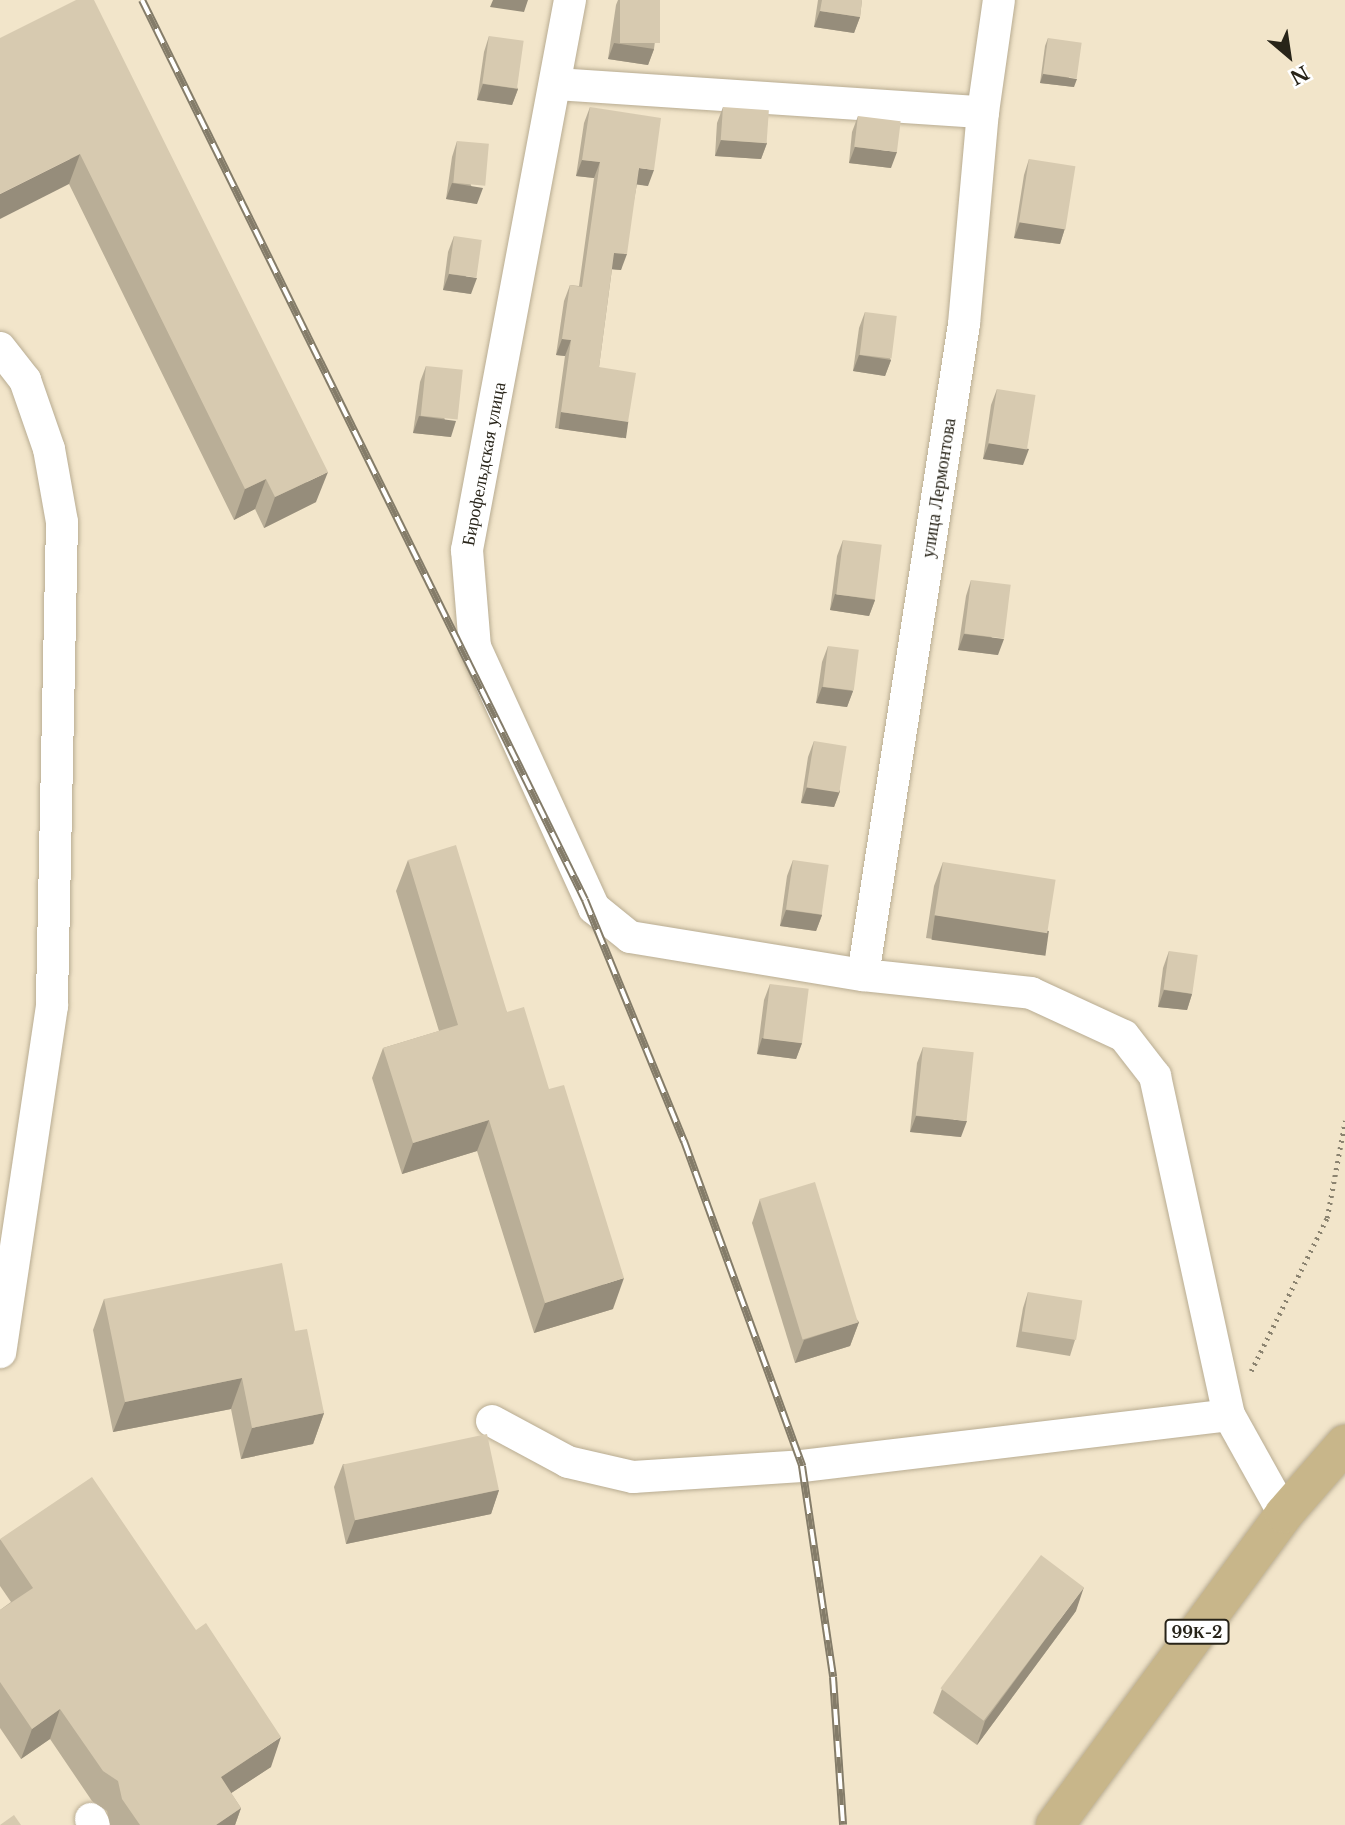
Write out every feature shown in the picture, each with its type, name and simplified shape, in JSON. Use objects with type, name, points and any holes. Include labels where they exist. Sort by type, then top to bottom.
[{"type":"main road","name":"99К-2","points":[[1055,1825],[1284,1514],[1345,1444]]},
{"type":"street","name":"Бирофельдская улица","points":[[570,0],[557,84],[467,550],[475,646],[594,908],[630,937],[863,975]]},
{"type":"street","name":"улица Лермонтова","points":[[863,975],[964,324],[983,112],[999,0]]},
{"type":"street","points":[[557,84],[983,112]]},
{"type":"street","points":[[0,348],[25,380],[49,449],[62,522],[52,1006],[0,1352]]},
{"type":"street","points":[[863,975],[1031,993],[1124,1035],[1155,1076],[1228,1415],[1284,1514]]},
{"type":"street","points":[[492,1421],[568,1462],[633,1476],[802,1466],[1228,1415]]},
{"type":"path","points":[[1228,1415],[1327,1218],[1345,1121]]},
{"type":"building","points":[[76,0],[94,0],[328,472],[275,497],[266,479],[245,489],[80,154],[0,194],[0,38]]},
{"type":"building","points":[[620,0],[660,0],[660,43],[620,43]]},
{"type":"building","points":[[822,0],[862,0],[860,17],[820,11]]},
{"type":"building","points":[[489,36],[524,41],[517,88],[482,84]]},
{"type":"building","points":[[1048,38],[1082,43],[1077,78],[1043,74]]},
{"type":"building","points":[[590,107],[661,118],[654,170],[639,168],[627,254],[614,253],[599,367],[636,373],[628,422],[561,412],[571,340],[562,339],[570,285],[582,287],[600,162],[582,160]]},
{"type":"building","points":[[723,107],[769,110],[767,143],[721,140]]},
{"type":"building","points":[[858,116],[901,121],[897,152],[854,147]]},
{"type":"building","points":[[457,141],[489,144],[485,186],[453,183]]},
{"type":"building","points":[[1029,159],[1075,166],[1065,230],[1019,222]]},
{"type":"building","points":[[454,236],[482,240],[476,278],[449,274]]},
{"type":"building","points":[[865,312],[897,316],[892,359],[860,355]]},
{"type":"building","points":[[426,366],[463,370],[458,420],[421,416]]},
{"type":"building","points":[[997,389],[1036,395],[1027,449],[988,443]]},
{"type":"building","points":[[843,540],[882,545],[875,599],[836,595]]},
{"type":"building","points":[[971,580],[1011,585],[1004,638],[964,634]]},
{"type":"building","points":[[828,646],[859,650],[854,690],[823,687]]},
{"type":"building","points":[[814,741],[847,746],[839,793],[807,787]]},
{"type":"building","points":[[456,845],[507,1012],[524,1007],[549,1089],[564,1085],[624,1278],[545,1303],[489,1120],[413,1143],[383,1048],[458,1025],[408,860]]},
{"type":"building","points":[[793,860],[829,865],[822,915],[786,910]]},
{"type":"building","points":[[943,862],[1056,880],[1047,933],[935,915]]},
{"type":"building","points":[[1169,951],[1198,955],[1192,994],[1164,990]]},
{"type":"building","points":[[770,984],[809,989],[802,1043],[763,1039]]},
{"type":"building","points":[[923,1047],[974,1052],[967,1121],[916,1116]]},
{"type":"building","points":[[815,1182],[858,1323],[803,1340],[760,1199]]},
{"type":"building","points":[[282,1263],[295,1331],[307,1329],[324,1413],[252,1428],[242,1378],[125,1402],[104,1299]]},
{"type":"building","points":[[1028,1292],[1082,1301],[1076,1340],[1022,1332]]},
{"type":"building","points":[[487,1434],[499,1490],[355,1520],[343,1465]]},
{"type":"building","points":[[92,1477],[196,1630],[206,1623],[281,1737],[221,1777],[241,1808],[216,1825],[140,1825],[122,1799],[118,1781],[103,1771],[60,1709],[32,1729],[0,1682],[0,1610],[33,1588],[0,1539]]},
{"type":"building","points":[[1041,1555],[1084,1587],[984,1721],[940,1688]]},
{"type":"building","points":[[14,1815],[21,1825],[0,1825]]},
{"type":"railway","points":[[142,0],[585,900],[684,1141],[802,1466],[833,1677],[843,1825]]}]
